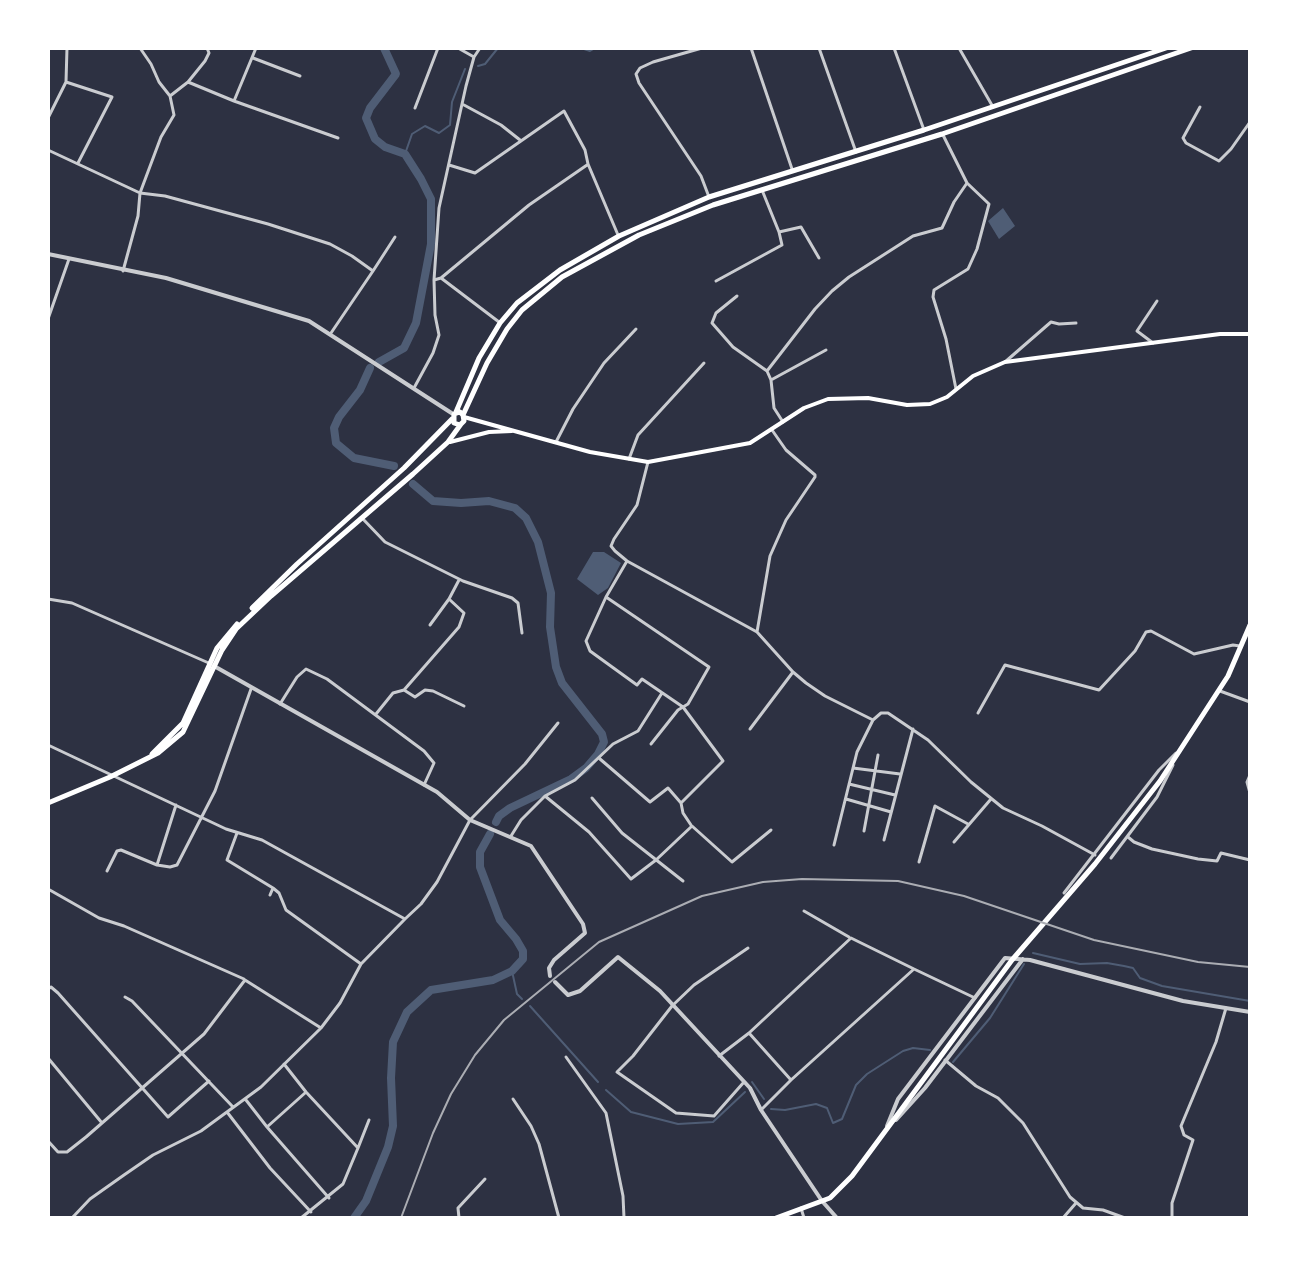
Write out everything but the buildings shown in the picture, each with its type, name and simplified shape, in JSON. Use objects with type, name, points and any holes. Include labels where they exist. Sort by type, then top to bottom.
[{"type":"main road","points":[[48,803],[158,753],[187,726],[230,631],[297,564],[404,468],[454,415],[479,358],[500,323],[517,303],[560,270],[619,236],[709,197],[924,130],[1166,48]]},
{"type":"main road","points":[[212,665],[244,621],[448,442],[462,424],[487,363],[507,329],[522,310],[553,284],[639,235],[684,215],[942,134],[1191,48]]},
{"type":"main road","points":[[454,415],[648,462],[750,443],[804,408],[828,399],[857,398],[907,405],[930,404],[947,397],[988,367],[1005,362],[1220,334],[1250,336]]},
{"type":"main road","points":[[454,415],[456,424],[462,424]]},
{"type":"main road","points":[[448,442],[489,432],[518,431]]},
{"type":"main road","points":[[776,1218],[822,1201],[839,1191],[881,1140],[1012,960],[1095,864],[1160,781],[1219,691],[1250,625]]},
{"type":"street","points":[[48,118],[66,82],[67,48]]},
{"type":"street","points":[[123,271],[138,216],[140,193],[161,137],[174,115],[170,96],[140,48]]},
{"type":"street","points":[[170,96],[188,82],[205,61],[209,53],[207,48]]},
{"type":"street","points":[[234,101],[256,48]]},
{"type":"street","points":[[415,108],[438,48]]},
{"type":"street","points":[[458,48],[474,57]]},
{"type":"street","points":[[414,388],[439,335],[434,280],[439,208],[474,57],[480,48]]},
{"type":"street","points":[[702,48],[653,62],[640,68],[636,74],[701,176],[709,197]]},
{"type":"street","points":[[751,48],[793,172]]},
{"type":"street","points":[[819,48],[856,152]]},
{"type":"street","points":[[894,48],[924,130]]},
{"type":"street","points":[[959,48],[994,107]]},
{"type":"street","points":[[253,58],[300,76]]},
{"type":"street","points":[[66,82],[112,97],[78,163]]},
{"type":"street","points":[[188,82],[338,138]]},
{"type":"street","points":[[464,105],[501,125],[520,140]]},
{"type":"street","points":[[1200,107],[1183,138],[1186,143],[1219,161],[1250,122]]},
{"type":"street","points":[[449,165],[475,173],[564,111],[585,150],[619,236]]},
{"type":"street","points":[[942,134],[967,183],[989,204],[977,249],[968,269],[934,290],[933,297],[946,339],[956,389]]},
{"type":"street","points":[[48,150],[140,193],[165,196],[330,244],[373,271]]},
{"type":"street","points":[[434,280],[441,278],[529,205],[588,164]]},
{"type":"street","points":[[767,371],[832,291],[913,236],[942,228],[967,183]]},
{"type":"street","points":[[716,281],[782,245],[762,190]]},
{"type":"street","points":[[779,232],[801,227],[819,258]]},
{"type":"street","points":[[331,333],[395,237]]},
{"type":"street","points":[[48,254],[166,278],[309,321],[454,415]]},
{"type":"street","points":[[48,319],[69,259]]},
{"type":"street","points":[[441,278],[500,323]]},
{"type":"street","points":[[737,296],[716,313],[712,323],[733,347],[767,371],[774,408],[783,422]]},
{"type":"street","points":[[1153,343],[1137,331],[1157,301]]},
{"type":"street","points":[[1005,362],[1051,322],[1076,323]]},
{"type":"street","points":[[556,442],[573,409],[604,363],[636,329]]},
{"type":"street","points":[[771,380],[826,350]]},
{"type":"street","points":[[629,459],[638,435],[704,363]]},
{"type":"street","points":[[757,632],[770,556],[786,520],[815,477],[786,450],[772,430]]},
{"type":"street","points":[[648,462],[637,505],[611,546],[627,561],[757,632],[793,672],[825,696],[873,720]]},
{"type":"street","points":[[362,518],[385,542],[459,579],[512,598],[518,603],[522,633]]},
{"type":"street","points":[[627,561],[589,632],[586,646],[637,685],[642,679],[683,707],[723,761],[681,803]]},
{"type":"street","points":[[430,625],[459,579]]},
{"type":"street","points":[[606,597],[709,667],[688,704],[651,744]]},
{"type":"street","points":[[48,599],[72,603],[212,665],[437,792],[470,820],[531,846],[583,924],[585,933],[554,960],[549,968],[550,976]]},
{"type":"street","points":[[376,714],[393,693],[404,690],[459,627],[464,613],[449,599]]},
{"type":"street","points":[[978,713],[1005,665],[1099,690],[1135,651],[1146,632],[1151,631],[1194,654],[1241,646]]},
{"type":"street","points":[[280,704],[297,677],[306,669],[327,679],[424,751],[434,763],[424,785]]},
{"type":"street","points":[[750,729],[793,672]]},
{"type":"street","points":[[107,871],[117,851],[157,865],[177,865],[215,791],[251,689]]},
{"type":"street","points":[[404,690],[415,697],[425,690],[433,691],[464,706]]},
{"type":"street","points":[[1219,691],[1250,702]]},
{"type":"street","points":[[511,836],[521,820],[545,796],[575,780],[613,744],[638,731],[662,693]]},
{"type":"street","points":[[834,845],[857,752],[873,720],[881,713],[888,713],[913,729],[1003,808],[1095,855]]},
{"type":"street","points":[[72,1218],[90,1199],[153,1155],[178,1144],[245,1099],[321,1028],[340,1003],[361,964],[421,904],[437,882],[470,820],[525,764],[558,723]]},
{"type":"street","points":[[884,840],[913,729]]},
{"type":"street","points":[[48,745],[237,833],[262,840],[405,919]]},
{"type":"street","points":[[1111,858],[1157,797],[1179,751]]},
{"type":"street","points":[[1064,893],[1144,789],[1179,751]]},
{"type":"street","points":[[864,831],[878,755]]},
{"type":"street","points":[[600,759],[650,802],[668,788],[681,803],[683,813],[692,826],[732,862],[771,830]]},
{"type":"street","points":[[853,768],[900,774]]},
{"type":"street","points":[[1250,775],[1247,782],[1250,793]]},
{"type":"street","points":[[849,784],[895,795]]},
{"type":"street","points":[[545,796],[589,832],[631,879],[692,826]]},
{"type":"street","points":[[592,798],[622,833],[683,881]]},
{"type":"street","points":[[846,799],[891,812]]},
{"type":"street","points":[[954,842],[991,799]]},
{"type":"street","points":[[157,865],[176,805]]},
{"type":"street","points":[[919,862],[935,806],[968,824]]},
{"type":"street","points":[[237,833],[227,860],[273,888],[279,893],[286,910],[361,964]]},
{"type":"street","points":[[1128,837],[1152,849],[1198,859],[1217,861],[1221,853],[1250,860]]},
{"type":"street","points":[[270,895],[273,888]]},
{"type":"street","points":[[48,889],[99,918],[124,926],[245,980],[321,1028]]},
{"type":"street","points":[[804,911],[851,938],[975,998]]},
{"type":"street","points":[[719,1056],[749,1033],[851,938]]},
{"type":"street","points":[[744,1082],[714,1116],[676,1113],[617,1072],[672,1006],[694,985],[748,948]]},
{"type":"street","points":[[555,982],[568,995],[580,991],[618,957],[660,991],[744,1082],[822,1201],[837,1218]]},
{"type":"street","points":[[881,1140],[898,1099],[1005,958],[1023,959],[1183,1001],[1250,1012]]},
{"type":"street","points":[[890,1125],[907,1110],[1023,959]]},
{"type":"street","points":[[761,1110],[914,969]]},
{"type":"street","points":[[48,1141],[58,1152],[67,1152],[204,1034],[245,980]]},
{"type":"street","points":[[48,989],[51,987],[58,993],[168,1117],[209,1081]]},
{"type":"street","points":[[125,997],[233,1107]]},
{"type":"street","points":[[1172,1218],[1172,1203],[1193,1140],[1184,1135],[1181,1126],[1216,1042],[1226,1008]]},
{"type":"street","points":[[749,1033],[791,1080]]},
{"type":"street","points":[[566,1057],[606,1113],[623,1196],[624,1218]]},
{"type":"street","points":[[48,1058],[102,1123]]},
{"type":"street","points":[[945,1060],[976,1086],[998,1098],[1023,1123],[1055,1177],[1076,1203],[1083,1208],[1103,1210],[1125,1218]]},
{"type":"street","points":[[284,1064],[358,1148]]},
{"type":"street","points":[[267,1127],[306,1092]]},
{"type":"street","points":[[245,1099],[329,1198]]},
{"type":"street","points":[[513,1099],[539,1144],[559,1218]]},
{"type":"street","points":[[227,1112],[270,1168],[311,1212]]},
{"type":"street","points":[[301,1218],[343,1184],[369,1120]]},
{"type":"street","points":[[459,1218],[458,1208],[485,1179]]},
{"type":"street","points":[[1063,1218],[1076,1203]]},
{"type":"street","points":[[801,1208],[804,1218]]},
{"type":"water","points":[[1003,208],[1015,226],[999,239],[988,221]]},
{"type":"water","points":[[593,552],[604,552],[621,563],[608,588],[598,595],[577,579]]},
{"type":"waterway","points":[[379,362],[404,348],[416,323],[431,244],[431,199],[421,179],[405,154],[385,147],[375,139],[366,118],[396,74],[384,48]]},
{"type":"waterway","points":[[478,66],[485,64],[498,48]]},
{"type":"waterway","points":[[581,48],[590,51],[595,48]]},
{"type":"waterway","points":[[405,154],[412,134],[425,126],[439,133],[450,125],[452,102],[465,69]]},
{"type":"waterway","points":[[370,368],[360,390],[334,428],[336,443],[354,458],[394,466]]},
{"type":"waterway","points":[[413,484],[433,501],[489,501],[515,508],[526,518],[538,542],[551,593],[550,627],[556,667],[562,683],[602,734],[604,742],[586,768],[571,779],[510,808],[496,822]]},
{"type":"waterway","points":[[354,1218],[366,1201],[388,1147],[393,1126],[393,1042],[407,1012],[431,990],[493,980],[512,971],[523,959],[523,951],[516,939],[500,920],[480,867],[480,852],[490,834]]},
{"type":"waterway","points":[[1033,953],[1080,964],[1124,966],[1133,968],[1140,978],[1162,986],[1250,1001]]},
{"type":"waterway","points":[[953,1062],[990,1018],[1024,964]]},
{"type":"waterway","points":[[512,971],[517,994],[522,999]]},
{"type":"waterway","points":[[530,1006],[598,1082]]},
{"type":"waterway","points":[[771,1109],[785,1110],[816,1104],[827,1108],[833,1123],[842,1119],[856,1085],[867,1074],[903,1051],[913,1048],[930,1050]]},
{"type":"waterway","points":[[752,1082],[764,1099]]},
{"type":"waterway","points":[[606,1090],[631,1112],[678,1124],[713,1122],[745,1092]]},
{"type":"railway","points":[[401,1218],[451,1094],[475,1055],[504,1020],[599,942],[702,896],[763,882],[802,879],[898,881],[964,896],[1094,940],[1198,962],[1250,967]]}]
